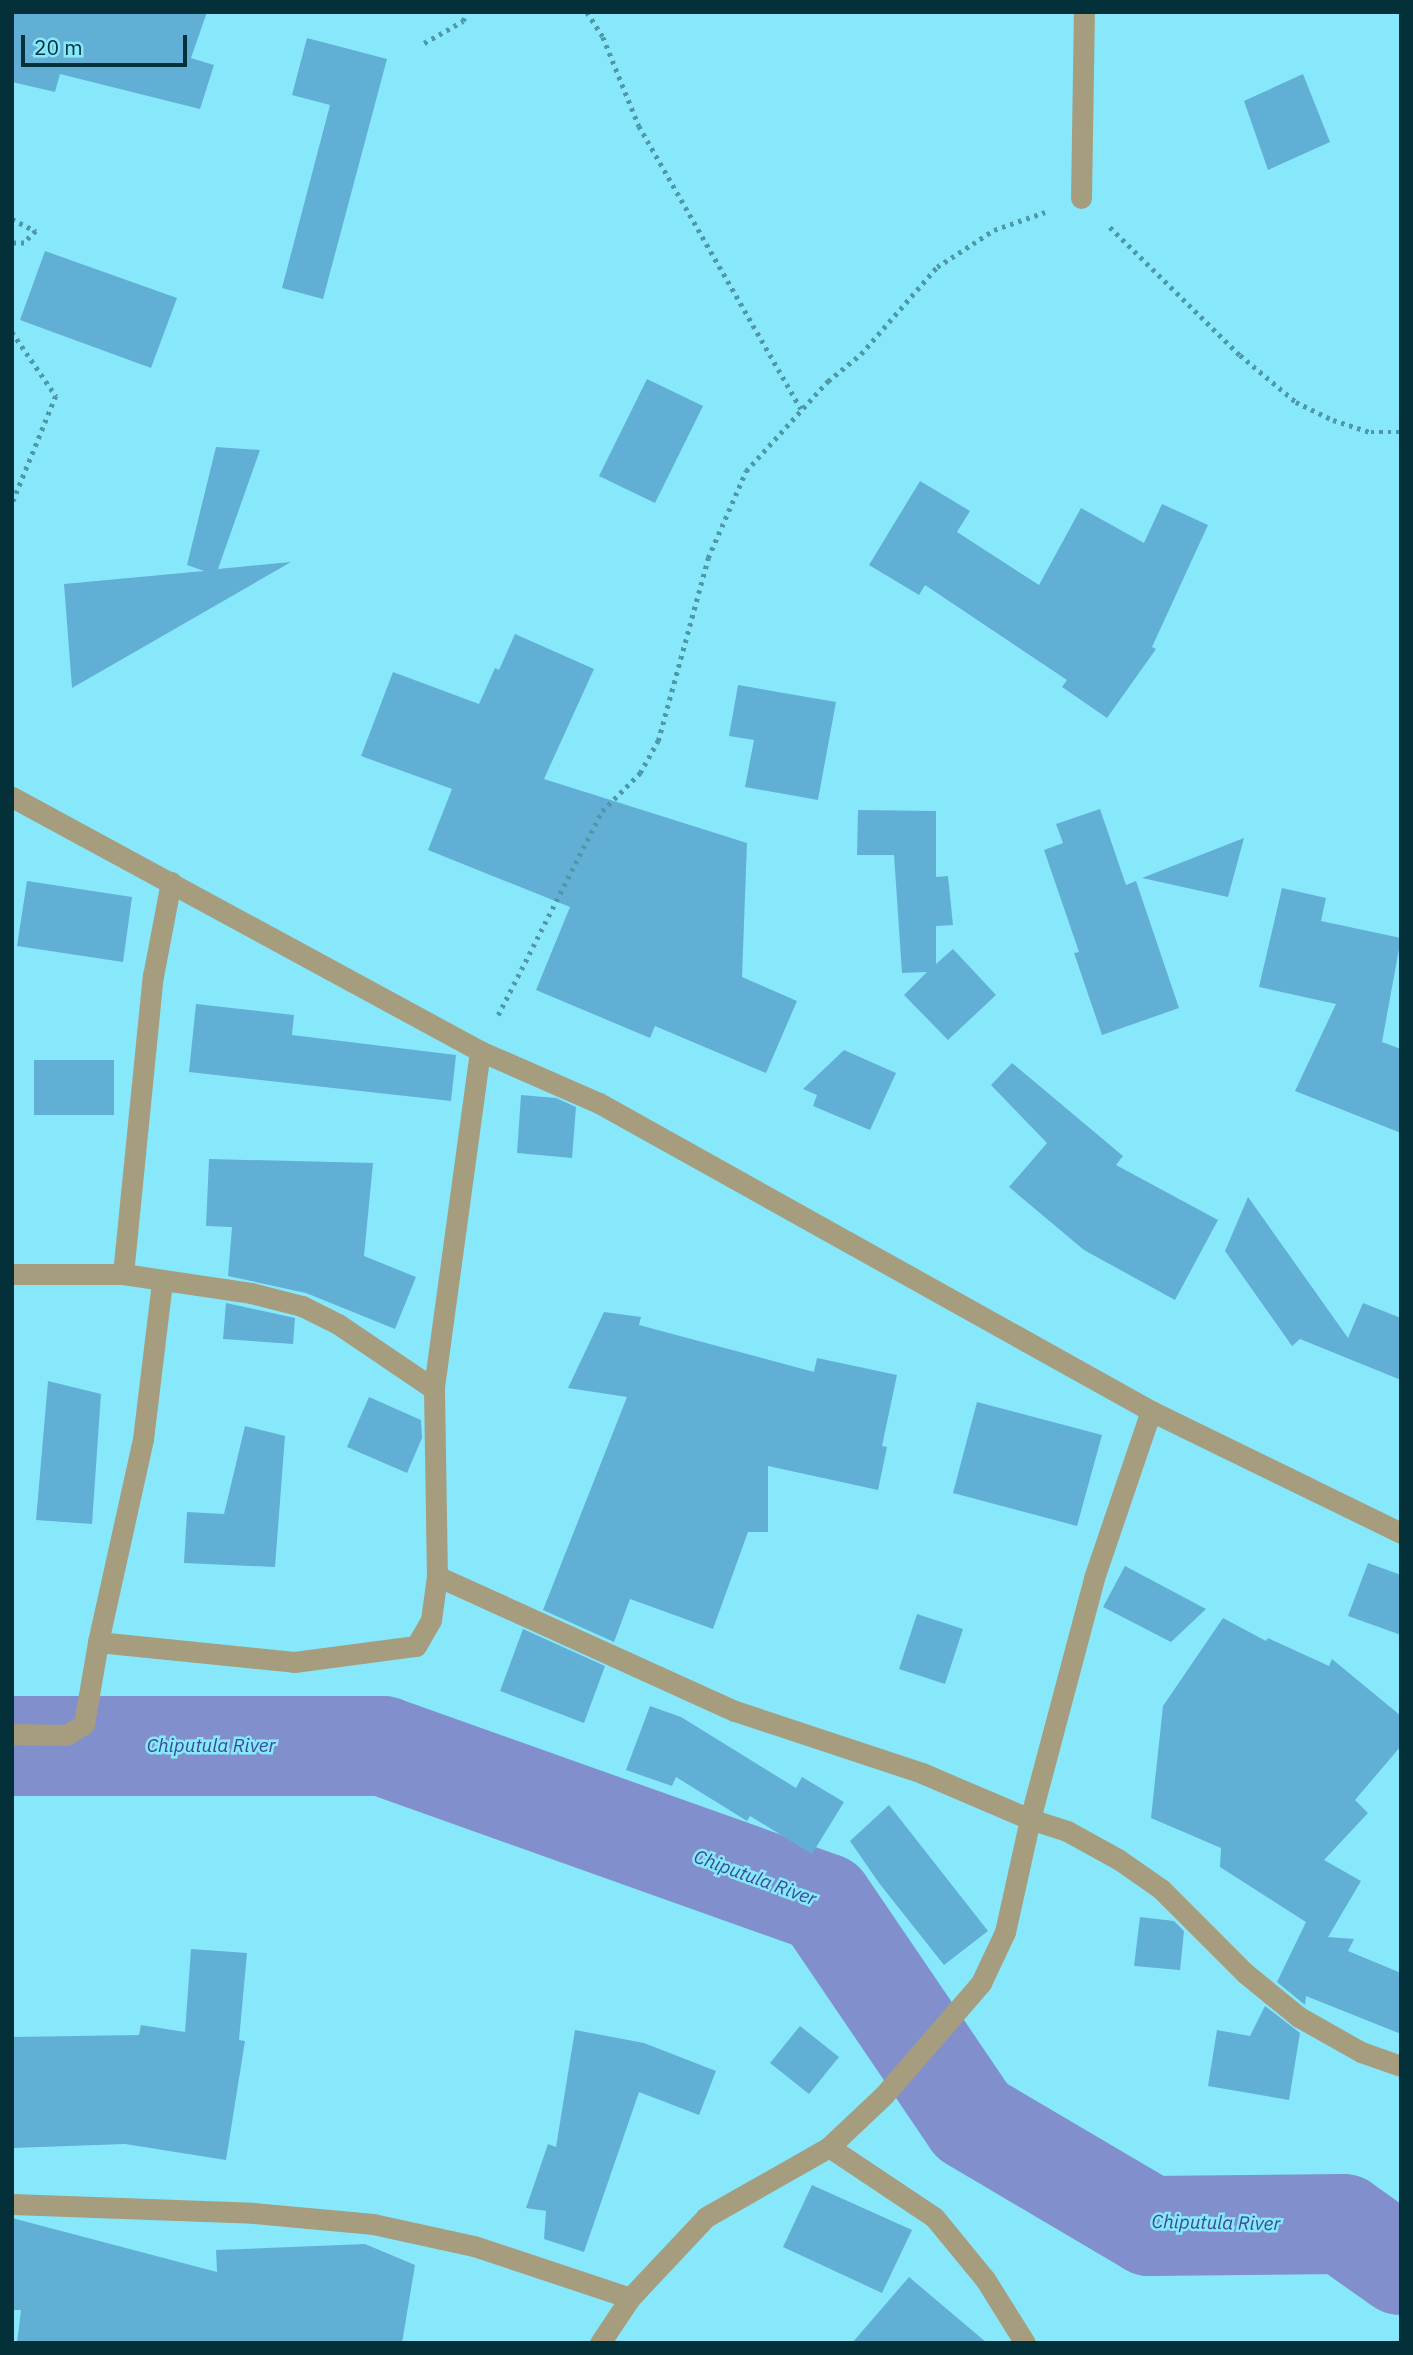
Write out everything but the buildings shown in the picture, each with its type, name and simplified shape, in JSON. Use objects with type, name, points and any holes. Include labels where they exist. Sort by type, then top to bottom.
[{"type":"street","points":[[1081,198],[1084,12]]},
{"type":"street","points":[[12,797],[480,1051],[599,1103],[1152,1411],[1401,1533]]},
{"type":"street","points":[[123,1274],[153,976],[172,882]]},
{"type":"street","points":[[98,1642],[293,1662],[416,1646],[431,1620],[437,1576],[434,1389],[480,1051]]},
{"type":"street","points":[[12,1274],[123,1274],[251,1293],[302,1306],[338,1324],[434,1389]]},
{"type":"street","points":[[12,1734],[66,1735],[84,1724],[98,1642],[144,1439],[162,1281]]},
{"type":"street","points":[[600,2343],[630,2298],[706,2217],[829,2147],[884,2095],[982,1983],[1005,1932],[1030,1819],[1094,1577],[1152,1411]]},
{"type":"street","points":[[437,1576],[735,1711],[922,1773],[1030,1819],[1067,1831],[1118,1859],[1161,1889],[1245,1973],[1299,2017],[1361,2052],[1401,2066]]},
{"type":"street","points":[[829,2147],[934,2217],[985,2278],[1025,2343]]},
{"type":"street","points":[[12,2204],[253,2213],[373,2224],[474,2246],[630,2298]]},
{"type":"path","points":[[424,43],[463,22],[467,12]]},
{"type":"path","points":[[587,12],[603,37],[639,126],[801,409]]},
{"type":"path","points":[[480,1051],[602,811],[640,773],[658,741],[708,558],[746,471],[828,381],[861,354],[937,267],[994,230],[1081,198],[1240,355],[1296,402],[1333,420],[1371,432],[1401,432]]},
{"type":"path","points":[[12,219],[36,231],[24,243],[12,243]]},
{"type":"path","points":[[12,332],[56,396],[12,504]]},
{"type":"waterway","name":"Chiputula River","points":[[12,1746],[383,1746],[824,1903],[972,2121],[1150,2226],[1343,2224],[1401,2265]]}]
